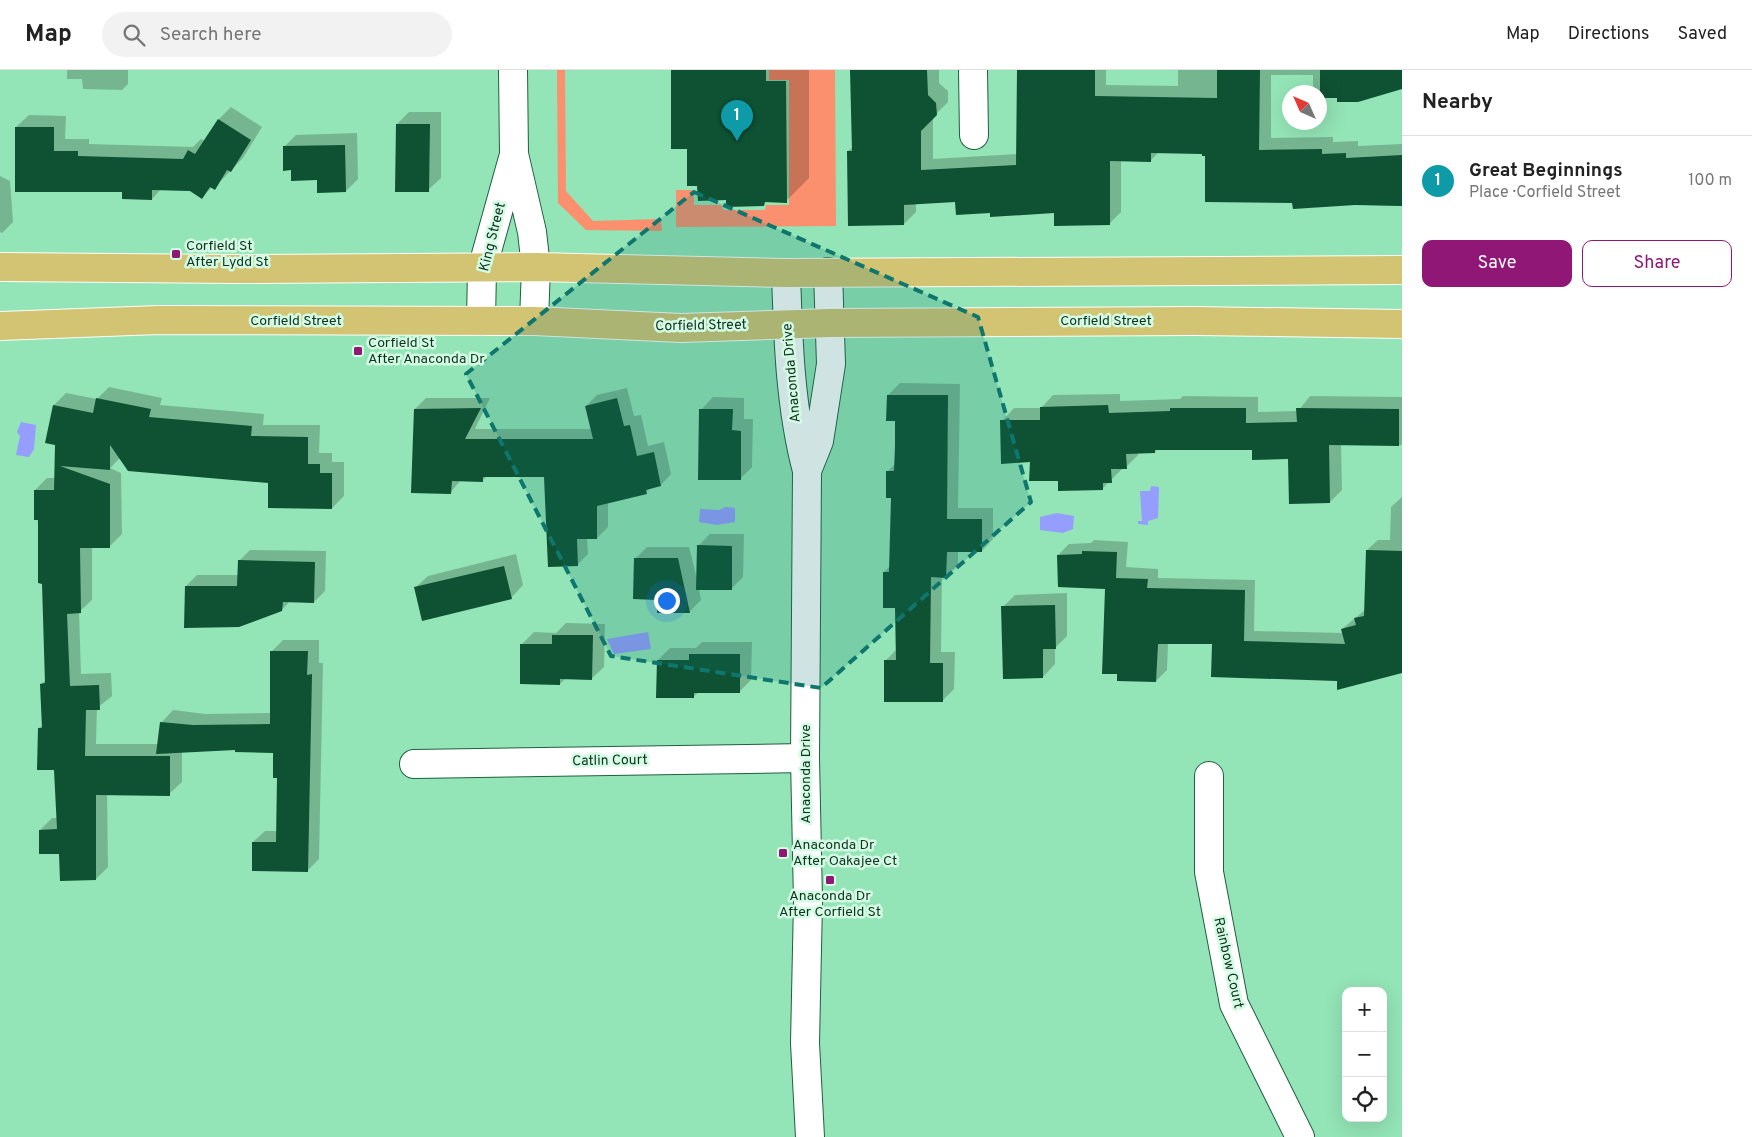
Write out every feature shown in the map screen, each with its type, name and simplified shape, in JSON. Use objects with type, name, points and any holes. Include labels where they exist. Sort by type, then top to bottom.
[{"type":"main road","name":"King Street","points":[[513,70],[514,154],[532,232],[536,267],[534,321]]},
{"type":"main road","points":[[973,70],[974,136]]},
{"type":"main road","name":"King Street","points":[[481,321],[482,269],[514,154]]},
{"type":"main road","points":[[0,267],[238,269],[433,267],[482,269],[536,267],[786,274],[828,272],[1402,270]]},
{"type":"main road","name":"Anaconda Drive","points":[[808,471],[819,441],[831,364],[828,272]]},
{"type":"main road","name":"Anaconda Drive","points":[[786,274],[787,324],[798,436],[808,471],[805,758],[808,902],[805,1043],[810,1137]]},
{"type":"main road","name":"Corfield Street","points":[[0,326],[160,320],[534,321],[681,328],[829,323],[1194,321],[1402,324]]},
{"type":"main road","name":"Catlin Court","points":[[414,764],[805,758]]},
{"type":"main road","name":"Rainbow Court","points":[[1209,776],[1209,872],[1234,1004],[1300,1137]]},
{"type":"highlighted area","points":[[694,192],[978,317],[1031,502],[821,688],[611,656],[466,374]]},
{"type":"shaded area","points":[[557,70],[565,70],[566,191],[593,221],[661,219],[662,231],[586,230],[558,203]]},
{"type":"shaded area","points":[[769,70],[835,70],[836,226],[676,227],[676,190],[694,190],[694,205],[721,205],[724,210],[765,210],[766,205],[789,205],[789,80],[769,80]]},
{"type":"water","points":[[21,422],[36,425],[34,449],[29,457],[16,455],[20,436],[17,432]]},
{"type":"water","points":[[1151,486],[1159,487],[1158,518],[1148,521],[1148,525],[1138,524],[1138,521],[1142,521],[1140,491],[1150,491]]},
{"type":"water","points":[[726,507],[735,508],[735,522],[717,525],[699,522],[700,509],[719,510]]},
{"type":"water","points":[[1057,513],[1074,516],[1073,529],[1063,533],[1040,530],[1040,517]]},
{"type":"water","points":[[648,632],[651,649],[614,654],[607,639]]},
{"type":"building","points":[[671,70],[766,70],[766,81],[786,81],[787,203],[765,202],[764,206],[726,207],[726,200],[698,201],[697,186],[687,186],[687,149],[671,149]]},
{"type":"building","points":[[850,70],[927,70],[928,95],[936,103],[937,115],[921,131],[921,170],[1016,165],[1017,70],[1095,70],[1095,96],[1217,98],[1217,70],[1260,70],[1259,150],[1322,149],[1322,154],[1346,153],[1346,158],[1402,155],[1402,206],[1355,205],[1293,209],[1292,203],[1205,202],[1205,156],[1202,156],[1202,154],[1151,153],[1151,162],[1110,161],[1110,225],[1054,226],[1054,213],[990,217],[990,213],[956,215],[955,202],[904,205],[904,225],[848,226],[847,151],[852,151]]},
{"type":"building","points":[[1320,70],[1402,70],[1402,89],[1358,102],[1337,102],[1337,98],[1327,98],[1327,85],[1320,85]]},
{"type":"building","points":[[218,119],[251,140],[231,172],[227,170],[215,190],[210,187],[202,199],[190,191],[152,190],[152,200],[122,199],[122,192],[15,192],[15,127],[54,127],[54,151],[78,151],[78,156],[183,159],[188,150],[195,154]]},
{"type":"building","points":[[396,124],[430,124],[429,192],[395,192]]},
{"type":"building","points":[[345,145],[346,192],[317,193],[317,180],[291,181],[291,170],[283,171],[283,146]]},
{"type":"building","points":[[887,395],[948,395],[947,519],[982,519],[982,552],[947,552],[946,578],[931,577],[930,663],[943,663],[943,702],[884,702],[884,660],[896,660],[895,608],[883,608],[883,572],[889,572],[891,498],[886,498],[886,471],[894,471],[895,446],[895,421],[886,421]]},
{"type":"building","points":[[96,398],[151,409],[149,417],[252,426],[251,436],[308,437],[308,464],[320,464],[320,473],[332,473],[332,509],[268,508],[268,483],[128,471],[110,445],[110,470],[60,466],[110,484],[110,548],[80,548],[81,613],[67,614],[70,686],[99,685],[100,710],[86,710],[85,756],[170,756],[170,796],[96,795],[96,880],[60,881],[59,854],[39,854],[39,830],[57,829],[54,770],[37,770],[38,728],[42,728],[40,684],[45,683],[42,584],[38,583],[38,520],[34,520],[34,490],[54,490],[55,445],[45,443],[53,405],[93,413]]},
{"type":"building","points":[[617,398],[624,426],[630,425],[637,456],[654,452],[661,486],[646,490],[647,494],[597,506],[597,539],[577,539],[578,566],[548,567],[544,477],[483,477],[483,482],[452,481],[451,494],[411,493],[414,409],[481,408],[465,439],[593,439],[585,406]]},
{"type":"building","points":[[1108,405],[1109,413],[1170,411],[1170,408],[1246,408],[1246,423],[1297,422],[1296,408],[1399,409],[1399,446],[1329,445],[1330,503],[1289,504],[1288,459],[1252,460],[1252,450],[1155,450],[1155,453],[1126,454],[1127,469],[1111,469],[1112,483],[1103,483],[1103,490],[1058,491],[1058,481],[1029,481],[1030,462],[1001,464],[1000,420],[1040,420],[1040,407]]},
{"type":"building","points":[[699,409],[733,409],[732,430],[741,431],[741,480],[698,480]]},
{"type":"building","points":[[697,545],[732,546],[732,590],[696,590]]},
{"type":"building","points":[[1366,550],[1402,551],[1402,673],[1337,690],[1337,681],[1211,677],[1212,644],[1158,644],[1156,682],[1117,681],[1117,674],[1102,674],[1105,589],[1058,587],[1057,555],[1082,554],[1082,551],[1117,552],[1116,578],[1148,579],[1147,588],[1245,590],[1244,641],[1345,644],[1341,629],[1356,625],[1354,618],[1364,616]]},
{"type":"building","points":[[634,558],[678,558],[690,613],[657,613],[657,600],[633,599]]},
{"type":"building","points":[[238,560],[315,562],[314,603],[283,602],[282,611],[239,627],[184,628],[185,586],[237,586]]},
{"type":"building","points":[[504,566],[512,599],[422,621],[414,587]]},
{"type":"building","points":[[1055,605],[1056,649],[1043,649],[1043,678],[1003,679],[1001,606]]},
{"type":"building","points":[[552,635],[593,635],[592,680],[560,679],[560,685],[520,684],[520,644],[552,644]]},
{"type":"building","points":[[270,651],[308,651],[307,675],[312,674],[308,872],[252,871],[252,842],[276,842],[277,778],[273,778],[273,753],[235,752],[235,750],[156,754],[160,722],[193,725],[270,724]]},
{"type":"building","points":[[689,654],[740,654],[740,693],[694,693],[694,698],[656,698],[657,660],[689,660]]},
{"type":"place","name":"Great Beginnings","points":[[737,141]]},
{"type":"place","name":"Corfield St After Lydd St","points":[[176,254]]},
{"type":"place","name":"Corfield St After Anaconda Dr","points":[[358,351]]},
{"type":"place","name":"Anaconda Dr After Oakajee Ct","points":[[783,853]]},
{"type":"place","name":"Anaconda Dr After Corfield St","points":[[830,880]]}]
